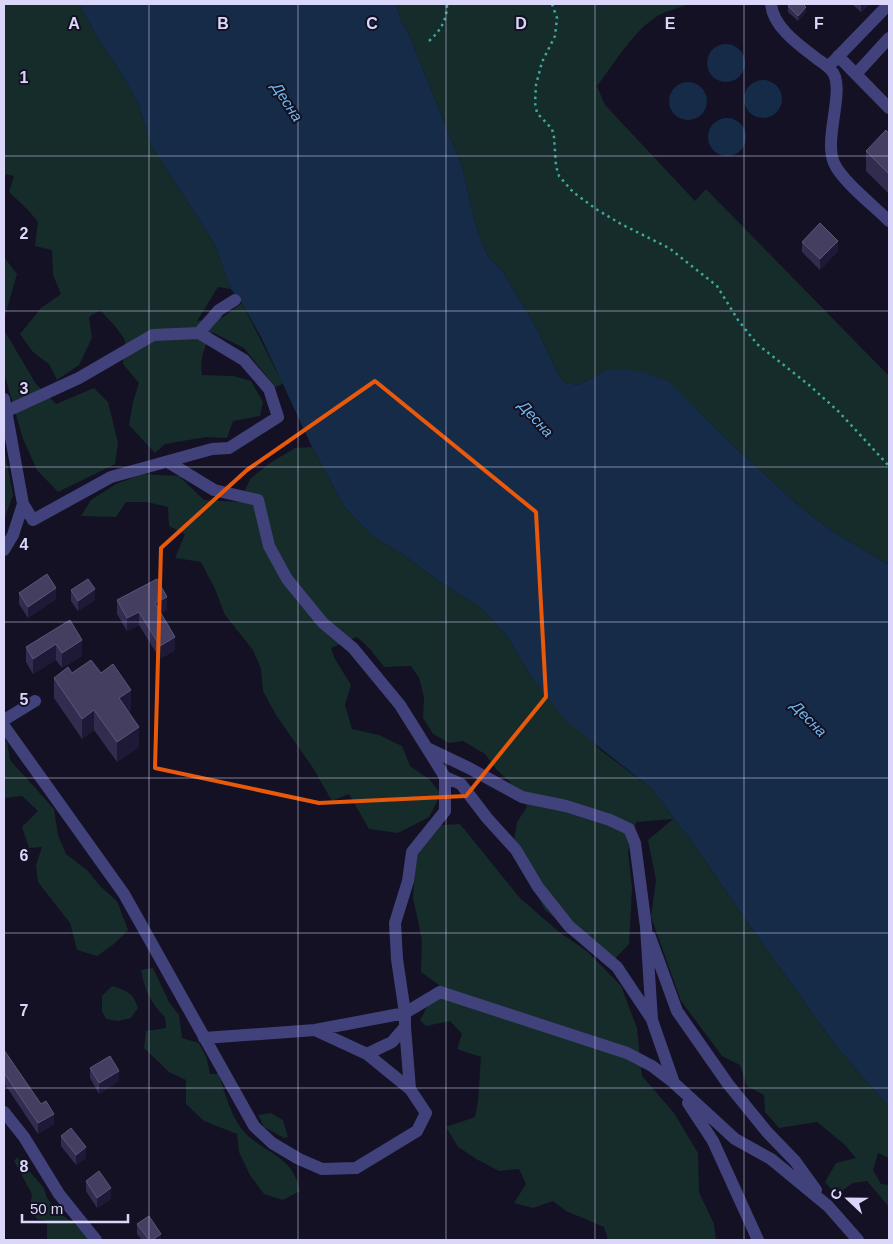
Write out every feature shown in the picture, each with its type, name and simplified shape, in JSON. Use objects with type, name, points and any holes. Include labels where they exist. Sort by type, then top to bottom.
[{"type":"street","points":[[771,4],[776,19],[784,30],[836,76],[837,88],[831,136],[833,162],[849,182],[889,221]]},
{"type":"street","points":[[828,67],[889,4]]},
{"type":"street","points":[[856,74],[889,38]]},
{"type":"street","points":[[838,56],[889,108]]},
{"type":"street","points":[[200,333],[219,310],[235,300]]},
{"type":"street","points":[[200,333],[244,360],[269,389],[278,418],[229,448],[212,449],[111,477],[32,520],[24,504],[5,405],[79,378],[153,335],[200,333]]},
{"type":"street","points":[[168,462],[214,490],[258,500],[269,546],[287,579],[323,623],[353,648],[400,705],[445,778],[445,811],[412,852],[408,881],[395,922],[397,959],[405,1013],[410,1089]]},
{"type":"street","points":[[4,550],[13,535],[24,504]]},
{"type":"street","points":[[4,720],[35,701]]},
{"type":"street","points":[[4,726],[124,894],[254,1126],[272,1143],[299,1159],[322,1169],[356,1168],[417,1131],[426,1114],[410,1089],[367,1054],[315,1030]]},
{"type":"street","points":[[427,748],[522,797],[566,806],[610,820],[629,829],[635,843],[646,927],[652,1020]]},
{"type":"street","points":[[445,778],[461,784],[487,818],[516,850],[538,887],[569,926],[617,967],[652,1020],[674,1083],[713,1141],[758,1240]]},
{"type":"street","points":[[646,927],[677,1011],[728,1084],[767,1132],[795,1161],[828,1206],[858,1240]]},
{"type":"street","points":[[204,1038],[315,1030],[405,1013],[440,992],[627,1053],[652,1066],[674,1083],[735,1139],[771,1159],[828,1206]]},
{"type":"street","points":[[367,1054],[392,1042],[405,1027]]},
{"type":"street","points":[[4,1112],[24,1136],[59,1194],[96,1240]]},
{"type":"path","points":[[429,41],[442,27],[447,15],[447,4]]},
{"type":"path","points":[[552,4],[557,18],[555,36],[542,62],[534,103],[537,113],[552,129],[559,176],[573,192],[596,209],[669,248],[717,286],[738,320],[757,344],[831,404],[889,466]]},
{"type":"highlighted area","points":[[375,381],[536,512],[546,697],[466,796],[319,803],[155,768],[161,548],[247,470]]},
{"type":"green space","points":[[4,4],[79,4],[139,105],[151,145],[214,243],[231,289],[218,287],[197,321],[223,317],[242,303],[283,384],[275,387],[244,348],[212,332],[202,358],[202,375],[234,376],[251,381],[263,402],[260,416],[233,421],[227,438],[206,437],[165,444],[155,453],[129,425],[139,383],[123,364],[125,340],[100,310],[89,317],[92,338],[79,365],[57,380],[49,364],[33,352],[20,334],[41,308],[61,294],[53,275],[52,250],[35,246],[38,222],[9,192],[14,176],[4,174]]},
{"type":"green space","points":[[396,4],[689,4],[653,19],[637,33],[597,86],[605,105],[695,201],[706,189],[889,376],[889,565],[832,531],[799,506],[699,412],[606,370],[579,385],[565,383],[559,376],[537,329],[503,272],[488,256],[481,241],[462,166],[409,35],[400,18]]},
{"type":"green space","points":[[4,257],[17,274],[4,319]]},
{"type":"green space","points":[[4,330],[36,384],[56,404],[94,388],[108,402],[118,443],[115,464],[58,492],[37,470],[23,439],[4,373]]},
{"type":"green space","points":[[4,447],[13,495],[4,520]]},
{"type":"green space","points":[[312,447],[344,506],[371,535],[480,607],[506,635],[529,673],[599,749],[651,788],[696,847],[836,1046],[889,1107],[889,1158],[878,1153],[873,1170],[881,1184],[889,1185],[889,1207],[867,1181],[853,1183],[836,1195],[825,1182],[836,1163],[856,1158],[845,1145],[817,1122],[779,1128],[765,1112],[764,1095],[747,1086],[740,1065],[722,1056],[681,1001],[651,917],[656,880],[648,840],[673,819],[636,822],[628,851],[632,888],[629,944],[612,962],[545,910],[526,874],[512,854],[517,822],[527,807],[509,781],[496,769],[485,754],[463,741],[449,743],[433,734],[423,718],[424,697],[419,678],[411,666],[384,667],[370,649],[357,637],[331,648],[335,659],[351,685],[345,705],[352,729],[379,735],[402,746],[410,766],[430,780],[441,794],[429,817],[398,833],[369,829],[349,794],[332,801],[313,768],[276,715],[263,691],[261,669],[253,650],[225,615],[215,589],[201,562],[175,558],[185,534],[169,526],[168,507],[147,502],[126,502],[116,517],[81,516],[91,500],[116,484],[142,474],[179,476],[204,500],[240,502],[250,479],[270,463],[295,448]]},
{"type":"green space","points":[[4,739],[7,742],[10,760],[54,809],[58,835],[66,854],[87,870],[100,886],[117,901],[128,930],[114,944],[97,956],[77,950],[70,923],[38,882],[36,865],[42,847],[29,848],[22,827],[38,811],[22,796],[4,798]]},
{"type":"green space","points":[[460,824],[520,898],[559,932],[588,952],[621,986],[637,1028],[642,1076],[674,1113],[698,1153],[699,1192],[714,1224],[716,1240],[608,1240],[604,1227],[566,1211],[553,1201],[533,1208],[514,1203],[526,1184],[519,1169],[499,1171],[458,1147],[446,1127],[475,1117],[479,1094],[481,1057],[457,1049],[462,1034],[450,1021],[426,1026],[420,1020],[439,985],[421,972],[422,940],[413,898],[416,854],[441,825]]},
{"type":"green space","points":[[153,968],[169,1002],[179,1015],[182,1038],[199,1043],[207,1059],[210,1074],[219,1074],[225,1095],[237,1122],[249,1137],[290,1168],[296,1178],[300,1191],[283,1200],[264,1194],[250,1175],[239,1152],[237,1134],[204,1121],[186,1104],[186,1080],[169,1072],[144,1048],[146,1031],[166,1028],[165,1017],[155,1006],[146,990],[141,970]]},
{"type":"green space","points":[[112,986],[132,995],[138,1008],[131,1018],[118,1021],[106,1019],[102,1011],[102,996]]},
{"type":"green space","points":[[271,1113],[283,1120],[288,1137],[284,1138],[264,1127],[258,1115]]},
{"type":"green space","points":[[17,1157],[44,1188],[47,1198],[57,1211],[76,1225],[89,1240],[47,1240],[47,1221],[37,1219],[30,1207],[32,1194],[14,1161]]},
{"type":"water","name":"Десна","points":[[79,4],[396,4],[400,18],[409,35],[462,166],[481,241],[488,256],[503,272],[537,329],[559,376],[565,383],[579,385],[606,370],[643,372],[669,382],[725,438],[799,506],[832,531],[889,565],[889,1107],[836,1046],[696,847],[651,788],[567,722],[529,673],[506,635],[480,607],[371,535],[344,506],[312,447],[262,339],[242,303],[231,289],[214,243],[151,145],[139,105]]},
{"type":"water","points":[[726,44],[739,50],[745,63],[739,76],[726,82],[713,76],[707,63],[713,50]]},
{"type":"water","points":[[763,80],[776,86],[782,99],[776,112],[763,118],[750,112],[744,99],[750,86]]},
{"type":"water","points":[[688,82],[701,88],[707,101],[701,114],[688,120],[675,114],[669,101],[675,88]]},
{"type":"water","points":[[727,118],[740,124],[746,137],[740,150],[727,156],[714,150],[708,137],[714,124]]},
{"type":"building","points":[[791,4],[803,4],[806,7],[798,16],[788,6]]},
{"type":"building","points":[[886,130],[889,134],[889,174],[866,151]]},
{"type":"building","points":[[820,223],[838,241],[820,259],[802,242]]},
{"type":"building","points":[[47,574],[56,588],[28,607],[19,593]]},
{"type":"building","points":[[88,579],[95,589],[78,601],[71,590]]},
{"type":"building","points":[[157,579],[167,597],[155,603],[175,637],[160,646],[139,612],[127,618],[117,600]]},
{"type":"building","points":[[70,620],[82,640],[62,653],[56,644],[33,659],[26,647]]},
{"type":"building","points":[[91,660],[101,673],[113,664],[131,690],[119,698],[139,727],[117,742],[94,710],[82,719],[54,678],[68,667],[72,673]]},
{"type":"building","points":[[4,1050],[41,1104],[46,1101],[54,1114],[38,1123],[4,1073]]},
{"type":"building","points":[[110,1056],[119,1071],[99,1083],[90,1068]]},
{"type":"building","points":[[71,1128],[86,1147],[76,1155],[61,1136]]},
{"type":"building","points":[[99,1171],[111,1188],[97,1198],[86,1181]]},
{"type":"building","points":[[149,1216],[161,1234],[152,1240],[149,1240],[137,1224]]}]
